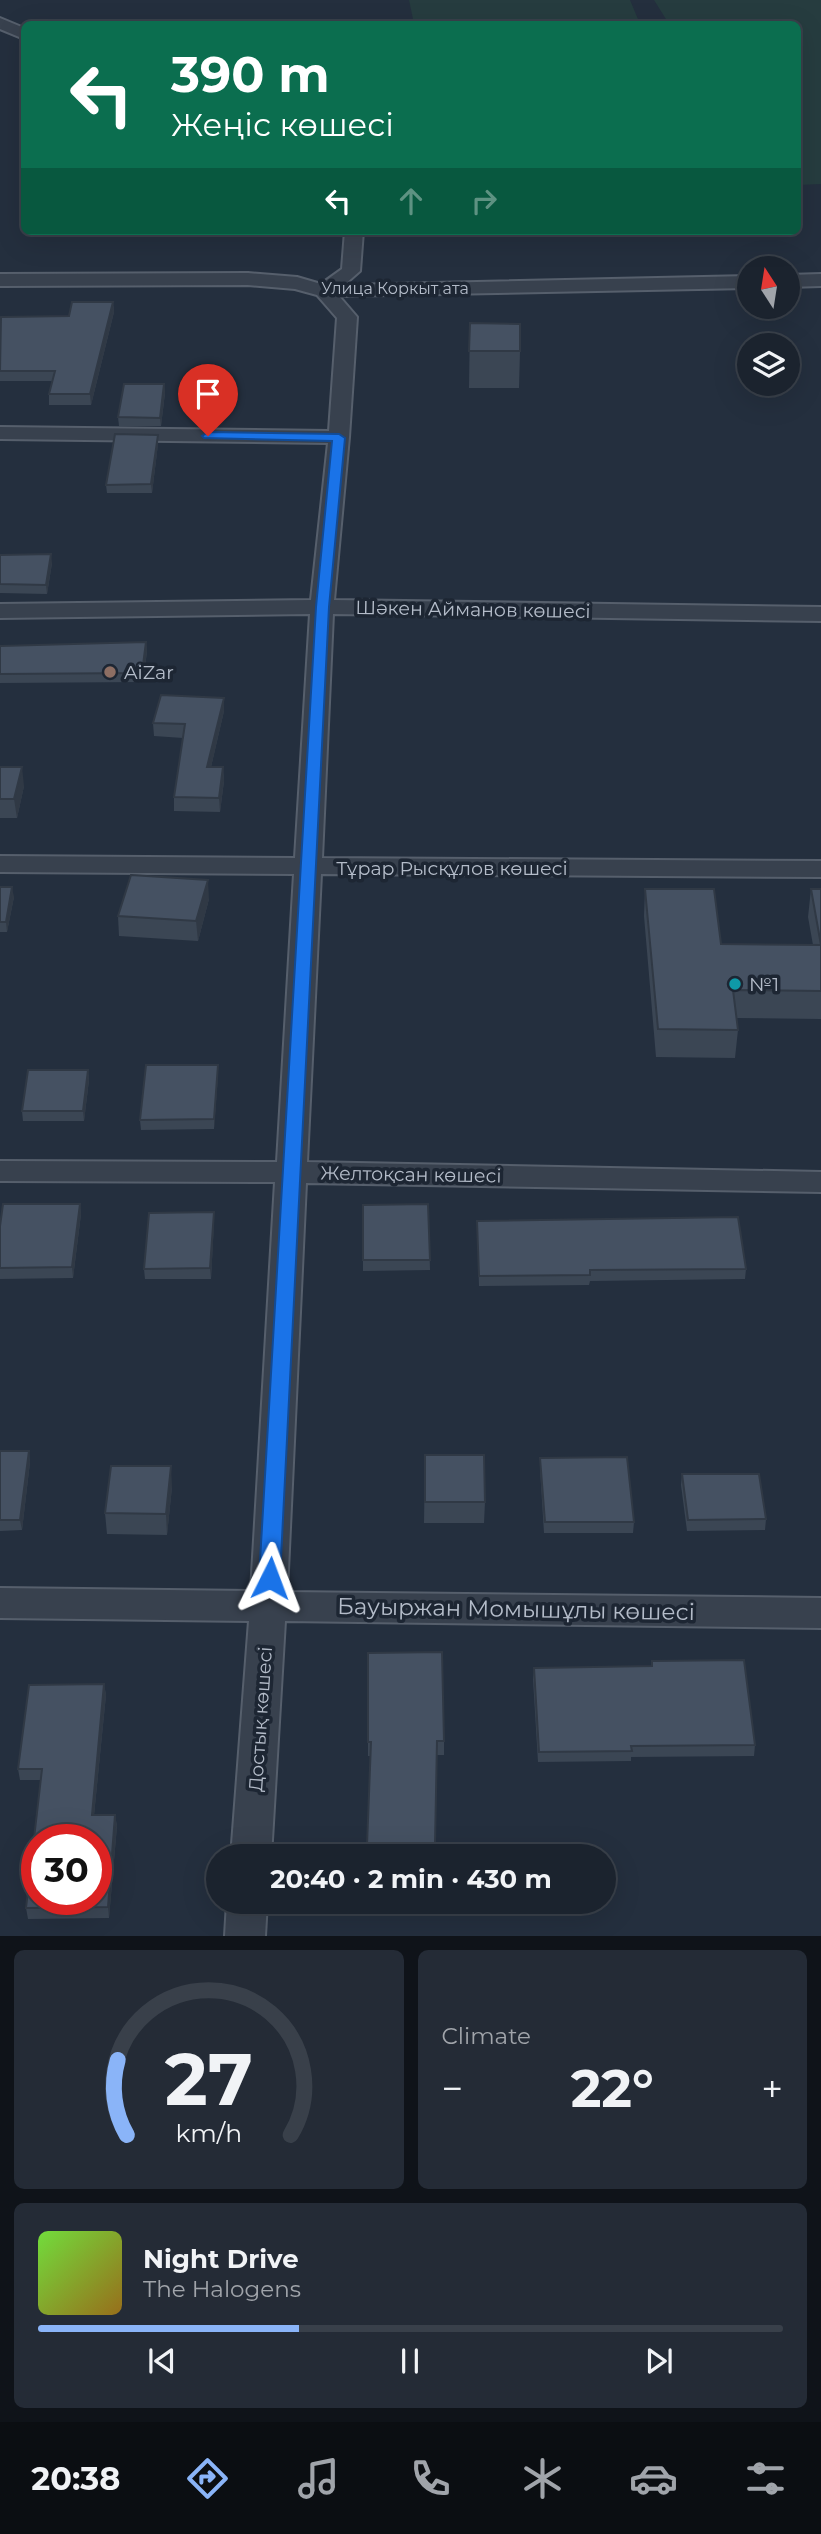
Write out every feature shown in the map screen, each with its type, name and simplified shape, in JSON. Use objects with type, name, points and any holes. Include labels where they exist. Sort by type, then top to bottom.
[{"type":"street","points":[[0,23],[21,33]]},
{"type":"street","points":[[324,291],[351,271],[354,235]]},
{"type":"street","name":"Улица Коркыт ата","points":[[0,280],[248,279],[297,283],[324,291],[737,282]]},
{"type":"street","points":[[800,281],[821,280]]},
{"type":"street","name":"Достық көшесі","points":[[252,1844],[268,1605],[323,607],[347,317],[324,291]]},
{"type":"street","points":[[0,433],[339,438]]},
{"type":"street","name":"Шәкен Айманов көшесі","points":[[0,611],[323,607],[821,614]]},
{"type":"street","name":"Тұрар Рысқұлов көшесі","points":[[0,864],[309,868],[821,869]]},
{"type":"street","name":"Желтоқсан көшесі","points":[[0,1171],[292,1172],[821,1182]]},
{"type":"street","name":"Бауыржан Момышұлы көшесі","points":[[0,1603],[821,1613]]},
{"type":"street","points":[[245,1936],[246,1914]]},
{"type":"green space","points":[[409,0],[630,0],[639,21],[413,21]]},
{"type":"green space","points":[[654,0],[821,0],[821,184],[801,185],[801,21],[667,21]]},
{"type":"building","points":[[72,302],[113,302],[90,394],[49,394],[55,371],[0,371],[1,317],[69,316]]},
{"type":"building","points":[[470,323],[520,324],[520,351],[469,351]]},
{"type":"building","points":[[124,384],[164,384],[160,418],[118,417]]},
{"type":"building","points":[[115,434],[158,435],[151,484],[106,485]]},
{"type":"building","points":[[51,554],[46,585],[0,584],[0,555]]},
{"type":"building","points":[[146,642],[142,673],[0,674],[0,646]]},
{"type":"building","points":[[161,695],[224,698],[207,767],[223,767],[219,798],[174,797],[185,724],[153,723]]},
{"type":"building","points":[[0,767],[22,767],[14,799],[0,799]]},
{"type":"building","points":[[131,875],[208,880],[196,921],[118,916]]},
{"type":"building","points":[[0,887],[12,887],[6,922],[0,922]]},
{"type":"building","name":"№1","points":[[645,889],[714,889],[721,944],[821,945],[821,991],[733,990],[738,1030],[658,1029]]},
{"type":"building","points":[[811,889],[821,889],[821,945]]},
{"type":"building","points":[[146,1065],[218,1065],[214,1119],[140,1120]]},
{"type":"building","points":[[28,1070],[88,1070],[83,1111],[22,1111]]},
{"type":"building","points":[[3,1204],[80,1204],[72,1267],[0,1268]]},
{"type":"building","points":[[428,1204],[430,1260],[363,1260],[363,1205]]},
{"type":"building","points":[[214,1212],[210,1268],[144,1269],[149,1213]]},
{"type":"building","points":[[738,1217],[746,1269],[590,1270],[590,1275],[479,1276],[477,1221]]},
{"type":"building","points":[[0,1451],[29,1451],[20,1520],[0,1520]]},
{"type":"building","points":[[425,1455],[484,1455],[485,1502],[425,1502]]},
{"type":"building","points":[[627,1457],[634,1522],[545,1522],[540,1458]]},
{"type":"building","points":[[111,1466],[171,1466],[166,1514],[105,1513]]},
{"type":"building","points":[[682,1474],[759,1474],[766,1519],[688,1520]]},
{"type":"building","points":[[442,1652],[444,1741],[437,1741],[435,1844],[367,1844],[371,1742],[368,1742],[368,1653]]},
{"type":"building","points":[[744,1660],[755,1745],[631,1746],[632,1751],[539,1752],[534,1668],[652,1666],[652,1661]]},
{"type":"building","points":[[104,1684],[92,1815],[115,1815],[112,1854],[112,1824],[36,1824],[42,1769],[18,1769],[29,1685]]},
{"type":"place","name":"AiZar","points":[[110,672]]},
{"type":"place","name":"№1","points":[[735,984]]},
{"type":"route","points":[[208,436],[339,438],[323,607],[270,1578]]}]
